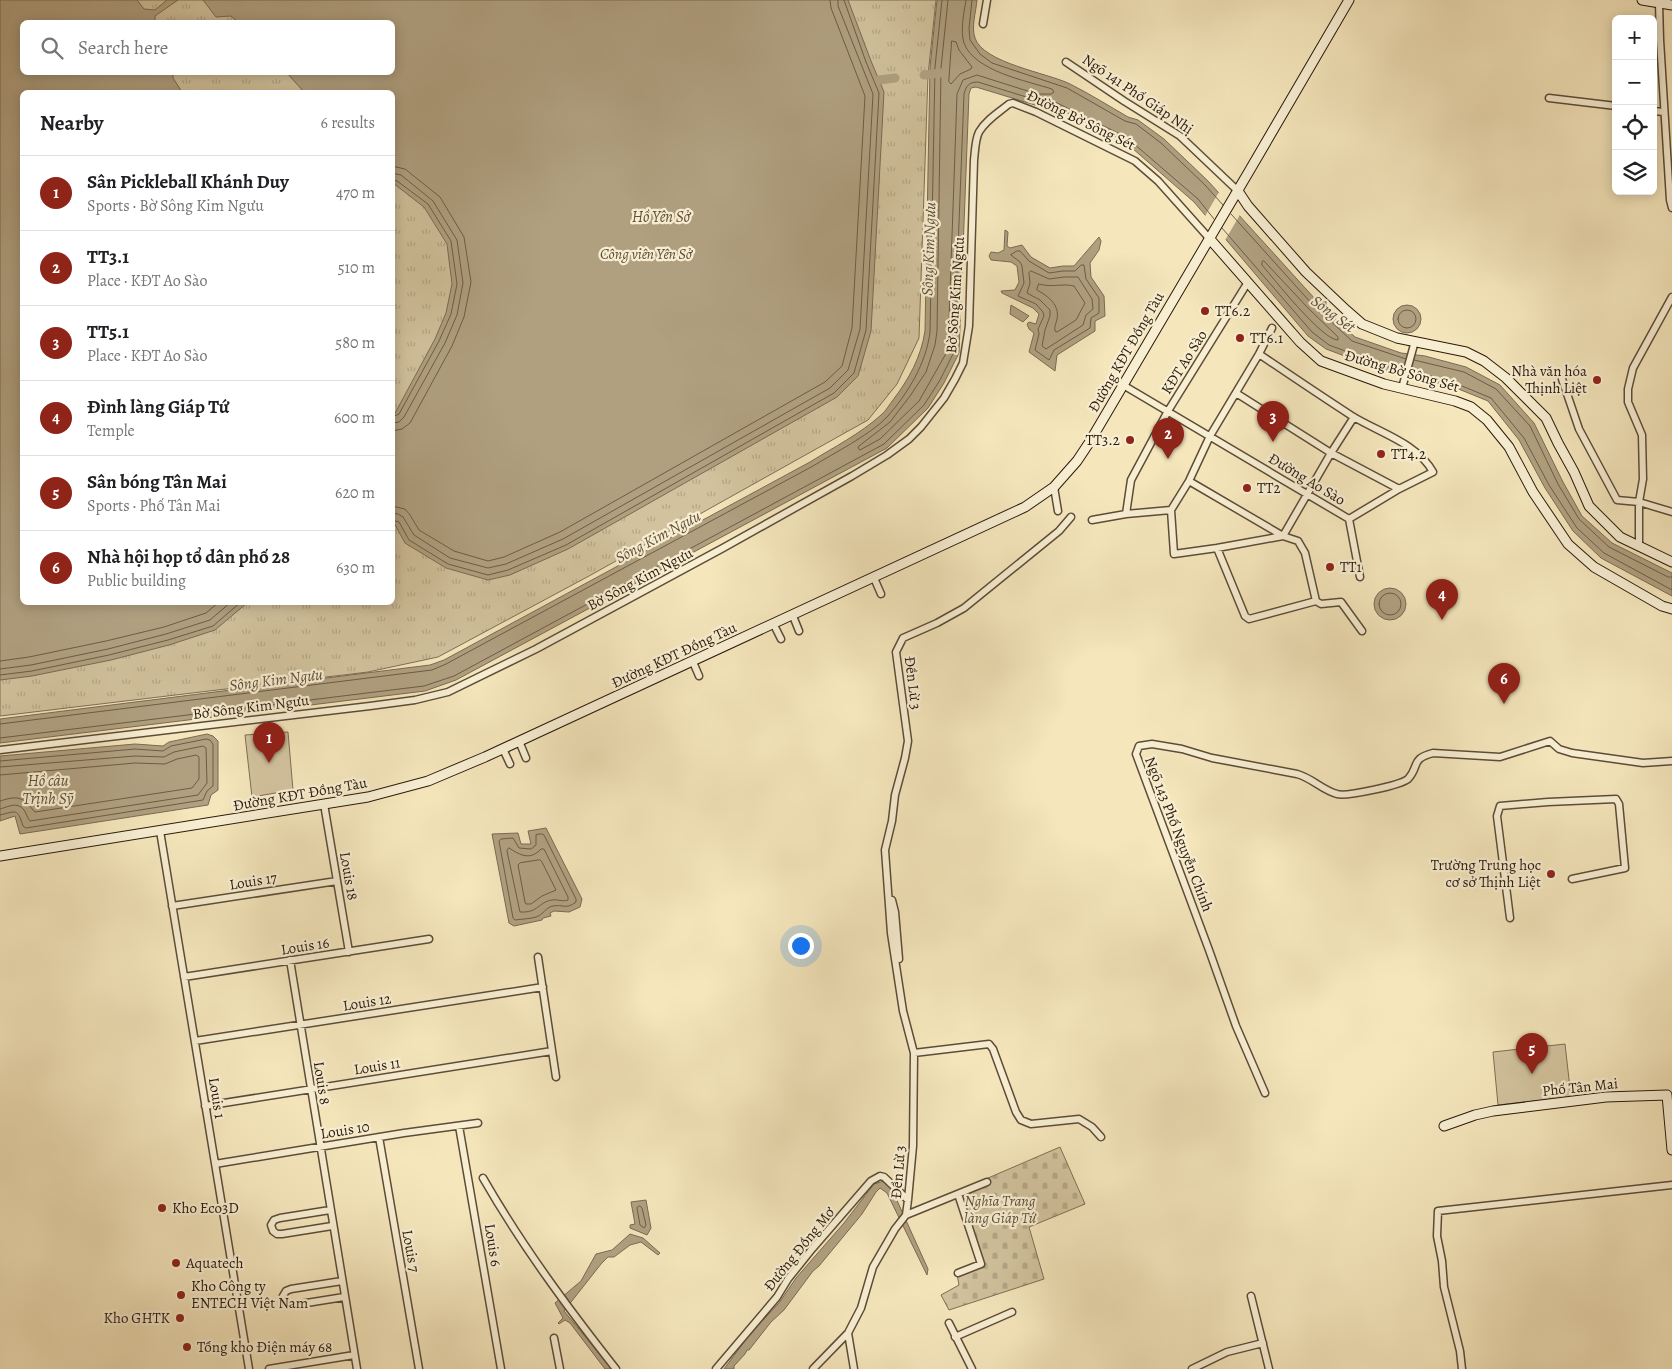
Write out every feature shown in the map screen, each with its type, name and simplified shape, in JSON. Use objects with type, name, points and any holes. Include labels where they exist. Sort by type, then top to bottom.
[{"type":"main road","points":[[1238,191],[1349,0]]},
{"type":"main road","points":[[1642,0],[1672,5]]},
{"type":"main road","name":"Đường KĐT Đồng Tàu","points":[[0,856],[368,797],[421,784],[503,749],[774,625],[1026,507],[1054,487],[1081,455],[1210,235],[1238,191]]},
{"type":"main road","name":"Đường Bờ Sông Sét","points":[[1238,191],[1248,206],[1306,272],[1362,324],[1397,338],[1415,341]]},
{"type":"main road","name":"Đường Bờ Sông Sét","points":[[1210,235],[1300,342],[1321,361],[1369,379],[1472,407],[1509,447],[1533,492],[1568,544],[1594,567],[1672,610]]},
{"type":"main road","points":[[1415,341],[1466,352],[1484,361],[1506,378],[1546,418],[1589,506],[1620,537],[1672,562]]},
{"type":"main road","name":"Phố Tân Mai","points":[[1444,1126],[1475,1115],[1503,1110],[1606,1098],[1670,1094],[1672,1150]]},
{"type":"street","points":[[983,24],[987,0]]},
{"type":"street","points":[[1659,4],[1664,112],[1672,208]]},
{"type":"street","name":"Ngõ 141 Phố Giáp Nhị","points":[[1066,62],[1180,136],[1238,191]]},
{"type":"street","points":[[1549,98],[1612,106]]},
{"type":"street","name":"Đường Bờ Sông Sét","points":[[1013,103],[1036,112],[1135,161],[1158,180],[1210,235]]},
{"type":"street","name":"Bờ Sông Kim Ngưu","points":[[0,750],[370,706],[415,700],[448,692],[536,649],[787,513],[887,455],[909,439],[921,427],[944,398],[963,363],[969,326],[974,160],[977,137],[990,119],[1013,103]]},
{"type":"street","points":[[1657,111],[1664,112]]},
{"type":"street","name":"KĐT Ao Sào","points":[[1126,514],[1130,480],[1168,411],[1248,282]]},
{"type":"street","points":[[1639,547],[1639,502],[1643,479],[1642,435],[1628,402],[1628,389],[1633,368],[1672,297]]},
{"type":"street","points":[[1272,328],[1259,354],[1210,436],[1188,481],[1171,510],[1174,554],[1283,536],[1354,417]]},
{"type":"street","points":[[1402,388],[1415,341]]},
{"type":"street","points":[[1259,354],[1354,417],[1416,451],[1427,461],[1433,472],[1399,489],[1349,519],[1360,577]]},
{"type":"street","points":[[1562,379],[1580,429],[1617,500],[1639,502],[1672,512]]},
{"type":"street","name":"Đường Ao Sào","points":[[1123,385],[1349,519]]},
{"type":"street","points":[[1236,393],[1331,453],[1399,489]]},
{"type":"street","points":[[1188,481],[1283,536],[1298,541],[1305,553],[1316,601]]},
{"type":"street","points":[[1054,487],[1058,511]]},
{"type":"street","points":[[1092,520],[1126,514],[1171,510]]},
{"type":"street","name":"Đền Lừ 3","points":[[812,1369],[848,1333],[861,1308],[872,1267],[906,1216],[908,1200],[914,1146],[914,1053],[903,1011],[891,933],[885,850],[892,821],[895,795],[908,741],[896,652],[903,638],[937,623],[964,608],[1059,531],[1071,517]]},
{"type":"street","points":[[1217,548],[1245,616],[1249,619],[1316,601],[1321,604],[1341,602],[1362,631]]},
{"type":"street","points":[[874,578],[881,594]]},
{"type":"street","points":[[793,616],[800,631]]},
{"type":"street","points":[[774,625],[781,640]]},
{"type":"street","points":[[692,662],[699,676]]},
{"type":"street","points":[[519,741],[526,758]]},
{"type":"street","name":"Ngõ 143 Phố Nguyễn Chính","points":[[1265,1093],[1236,1026],[1210,950],[1136,754],[1139,746],[1152,744],[1182,749],[1212,758],[1302,775],[1322,788],[1339,795],[1391,786],[1407,779],[1418,760],[1423,756],[1433,753],[1500,757],[1550,741],[1560,749],[1572,753],[1643,763],[1672,761]]},
{"type":"street","points":[[503,749],[510,764]]},
{"type":"street","points":[[1510,918],[1497,816],[1500,806],[1616,799],[1619,804],[1625,868],[1572,879]]},
{"type":"street","name":"Louis 18","points":[[324,804],[349,952]]},
{"type":"street","name":"Louis 1","points":[[160,831],[250,1369]]},
{"type":"street","name":"Louis 17","points":[[172,906],[337,881]]},
{"type":"street","name":"Louis 16","points":[[184,977],[429,939]]},
{"type":"street","points":[[538,957],[556,1077]]},
{"type":"street","name":"Louis 8","points":[[290,960],[332,1226],[357,1369]]},
{"type":"street","name":"Louis 12","points":[[195,1041],[543,987]]},
{"type":"street","points":[[914,1053],[989,1044],[993,1049],[1016,1112],[1021,1120],[1030,1124],[1078,1119],[1092,1127],[1101,1137]]},
{"type":"street","name":"Louis 11","points":[[206,1106],[552,1050]]},
{"type":"street","name":"Louis 10","points":[[215,1164],[378,1137],[478,1123]]},
{"type":"street","name":"Louis 6","points":[[459,1126],[501,1369]]},
{"type":"street","name":"Louis 7","points":[[378,1137],[419,1369]]},
{"type":"street","name":"Đường Đồng Mơ","points":[[716,1369],[777,1297],[812,1250],[871,1181],[884,1176],[908,1200]]},
{"type":"street","points":[[483,1178],[510,1224],[564,1303],[616,1369]]},
{"type":"street","points":[[906,1216],[987,1182]]},
{"type":"street","points":[[1462,1369],[1460,1351],[1444,1287],[1442,1261],[1437,1236],[1438,1211],[1672,1185]]},
{"type":"street","points":[[958,1194],[981,1264],[958,1273]]},
{"type":"street","points":[[330,1210],[280,1218],[274,1220],[272,1225],[273,1231],[277,1234],[332,1226]]},
{"type":"street","points":[[342,1281],[291,1289],[286,1291],[283,1296],[285,1302],[289,1305],[344,1297]]},
{"type":"street","points":[[1251,1296],[1269,1369]]},
{"type":"street","points":[[956,1338],[1012,1312]]},
{"type":"street","points":[[949,1323],[972,1369]]},
{"type":"street","points":[[848,1333],[854,1369]]},
{"type":"street","points":[[554,1338],[560,1369]]},
{"type":"street","points":[[1192,1369],[1227,1352],[1263,1343]]},
{"type":"street","points":[[268,1369],[354,1355]]},
{"type":"green space","name":"Hồ Yên Sở","points":[[0,0],[936,0],[928,75],[919,338],[897,384],[868,420],[589,576],[438,657],[368,672],[0,716]]},
{"type":"green space","points":[[288,732],[293,790],[252,797],[245,735]]},
{"type":"green space","points":[[1565,1044],[1571,1097],[1498,1105],[1493,1052]]},
{"type":"green space","name":"Nghĩa Trang làng Giáp Tứ","points":[[1060,1147],[1085,1204],[1029,1227],[1044,1279],[949,1310],[941,1295],[959,1285],[957,1274],[982,1264],[958,1191]]},
{"type":"water","points":[[0,0],[137,0],[144,9],[155,10],[167,0],[178,0],[155,16],[155,20],[20,20],[20,75],[173,75],[181,90],[20,90],[20,605],[245,605],[215,630],[169,645],[111,660],[32,676],[0,680]]},
{"type":"water","name":"Hồ Yên Sở","points":[[203,0],[848,0],[884,92],[871,331],[858,376],[837,397],[568,549],[510,575],[488,580],[446,568],[405,543],[395,525],[395,413],[435,339],[446,313],[452,284],[447,244],[424,207],[395,185],[395,90],[302,90],[289,75],[395,75],[395,20],[236,20],[231,16],[216,17]]},
{"type":"water","name":"Sông Kim Ngưu","points":[[937,0],[977,0],[974,34],[980,47],[1003,61],[1070,84],[1128,117],[1138,120],[1164,139],[1208,181],[1316,300],[1355,337],[1401,353],[1425,356],[1466,367],[1500,385],[1534,423],[1582,516],[1612,543],[1672,573],[1672,596],[1601,558],[1573,531],[1545,488],[1519,440],[1488,401],[1461,390],[1424,379],[1401,377],[1326,349],[1308,336],[1194,202],[1124,141],[1051,105],[1035,105],[976,87],[971,88],[969,94],[959,353],[944,383],[928,408],[887,448],[456,680],[425,691],[0,743],[0,719],[430,665],[444,660],[810,462],[873,422],[886,410],[909,376],[921,350],[925,331],[930,67]]},
{"type":"water","points":[[1005,230],[1008,232],[1007,246],[1010,248],[1022,245],[1031,257],[1050,268],[1074,266],[1099,237],[1101,241],[1099,250],[1090,263],[1091,277],[1104,296],[1105,316],[1095,321],[1095,331],[1057,355],[1055,371],[1029,352],[1034,333],[1027,324],[1029,322],[1036,324],[1039,314],[1033,308],[1001,291],[1015,290],[1019,282],[1017,266],[1011,262],[991,260],[989,256],[991,252],[998,253],[1004,250]]},
{"type":"water","points":[[1011,305],[1029,316],[1023,322],[1010,314]]},
{"type":"water","points":[[1407,305],[1417,309],[1421,319],[1417,329],[1407,333],[1397,329],[1393,319],[1397,309]]},
{"type":"water","points":[[1390,588],[1401,593],[1406,604],[1401,615],[1390,620],[1379,615],[1374,604],[1379,593]]},
{"type":"water","name":"Hồ câu Trịnh Sỹ","points":[[207,734],[213,736],[218,741],[218,790],[211,795],[208,805],[20,834],[15,816],[0,821],[0,756],[135,744],[163,746],[169,742]]},
{"type":"water","points":[[546,828],[582,899],[580,907],[569,912],[554,911],[550,913],[551,916],[542,920],[514,926],[509,923],[492,834],[518,833],[521,844],[531,844],[528,831]]},
{"type":"water","points":[[884,1181],[890,1185],[928,1269],[927,1275],[887,1193],[880,1188],[862,1214],[813,1271],[784,1310],[747,1350],[734,1366],[734,1369],[724,1369],[750,1334],[779,1303],[796,1278],[844,1223],[874,1184]]},
{"type":"water","points":[[646,1200],[651,1228],[647,1235],[630,1228],[630,1225],[635,1224],[631,1202]]},
{"type":"water","points":[[630,1234],[643,1238],[660,1253],[658,1255],[641,1242],[630,1245],[614,1257],[608,1257],[564,1311],[612,1369],[605,1369],[570,1323],[565,1320],[558,1323],[563,1318],[555,1303],[581,1281],[596,1254],[612,1250]]},
{"type":"pier","points":[[1219,192],[1241,213],[1224,242],[1204,218]]},
{"type":"waterway","points":[[924,75],[941,73]]},
{"type":"waterway","points":[[879,80],[895,78]]},
{"type":"place","name":"TT6.2","points":[[1205,311]]},
{"type":"place","name":"TT6.1","points":[[1240,338]]},
{"type":"place","name":"Nhà văn hóa Thịnh Liệt","points":[[1597,380]]},
{"type":"place","name":"TT3.2","points":[[1130,440]]},
{"type":"place","name":"TT5.1","points":[[1273,442]]},
{"type":"place","name":"TT4.2","points":[[1381,454]]},
{"type":"place","name":"TT3.1","points":[[1168,459]]},
{"type":"place","name":"TT2","points":[[1247,488]]},
{"type":"place","name":"TT1","points":[[1330,567]]},
{"type":"place","name":"Đình làng Giáp Tứ","points":[[1442,620]]},
{"type":"place","name":"Nhà hội họp tổ dân phố 28","points":[[1504,704]]},
{"type":"place","name":"Sân Pickleball Khánh Duy","points":[[269,763]]},
{"type":"place","name":"Trường Trung học cơ sở Thịnh Liệt","points":[[1551,874]]},
{"type":"place","name":"Sân bóng Tân Mai","points":[[1532,1074]]},
{"type":"place","name":"Kho Eco3D","points":[[162,1208]]},
{"type":"place","name":"Aquatech","points":[[176,1263]]},
{"type":"place","name":"Kho Công ty ENTECH Việt Nam","points":[[181,1295]]},
{"type":"place","name":"Kho GHTK","points":[[180,1318]]},
{"type":"place","name":"Tổng kho Điện máy 68","points":[[187,1347]]},
{"type":"park label","name":"Công viên Yên Sở","points":[[646,254]]},
{"type":"water label","name":"Sông Sét","points":[[1333,314]]}]
